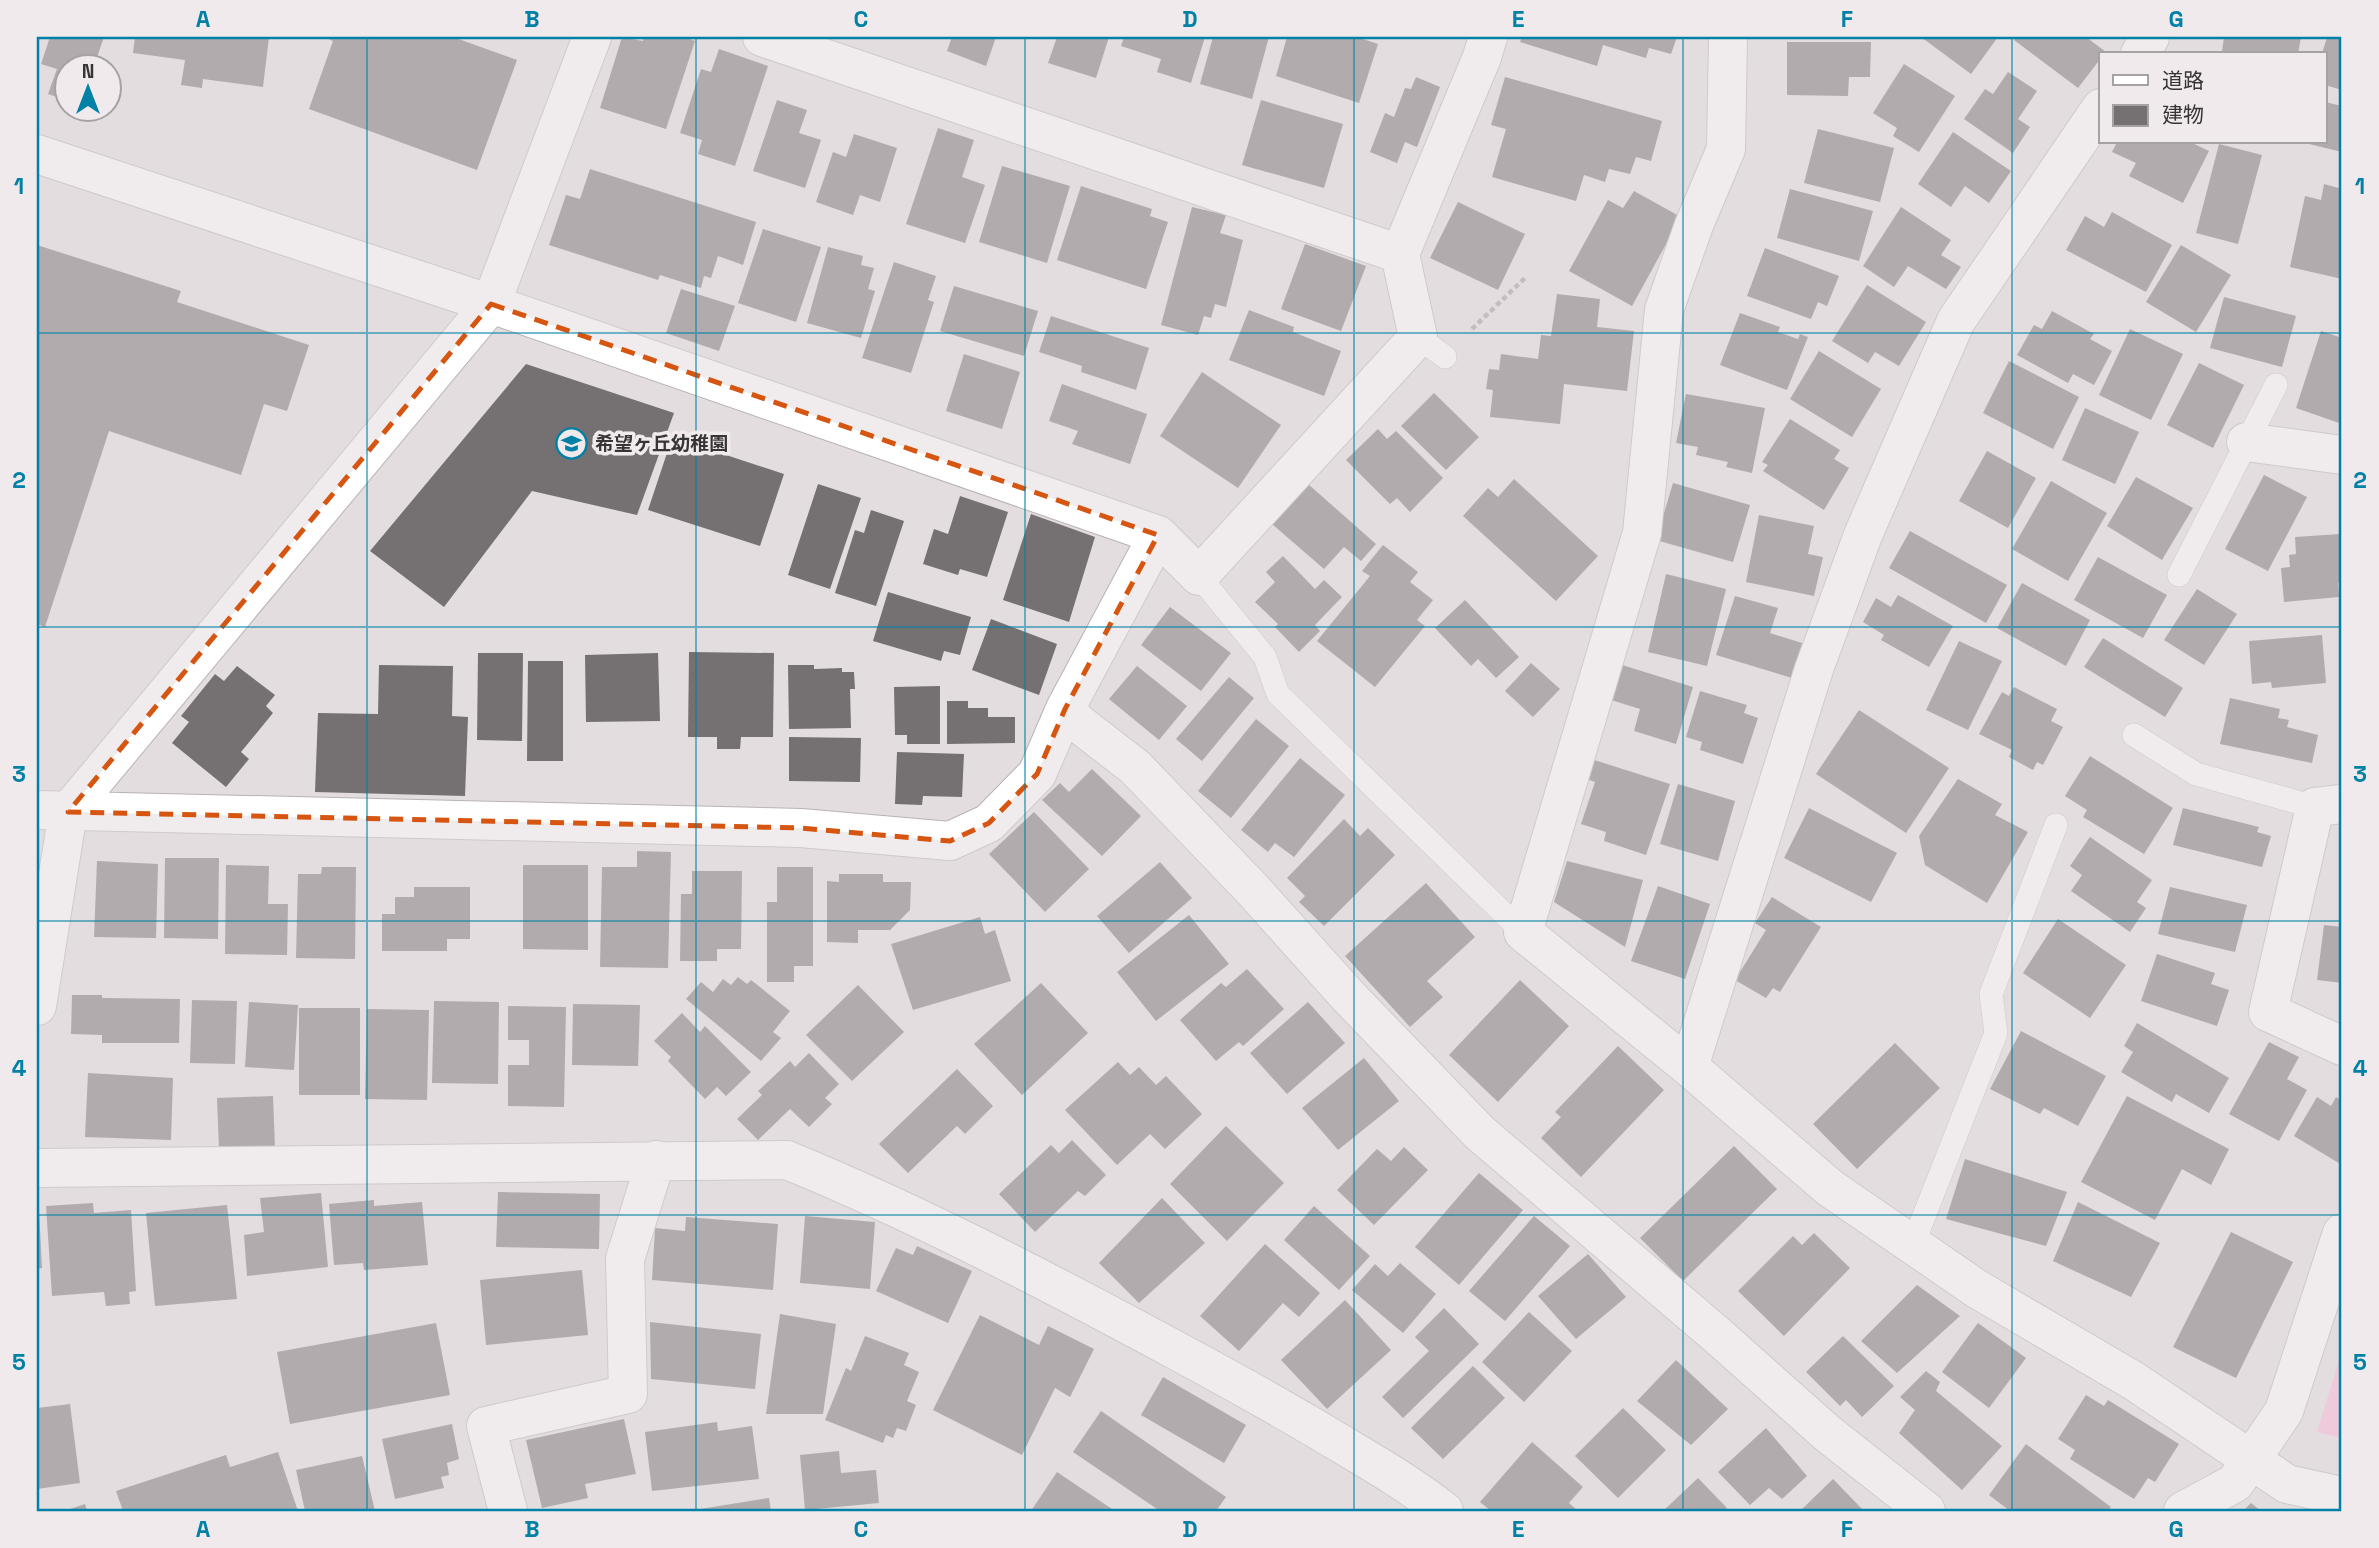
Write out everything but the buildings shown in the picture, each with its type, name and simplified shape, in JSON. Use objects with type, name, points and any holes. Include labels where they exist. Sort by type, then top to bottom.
[{"type":"street","points":[[37,1006],[52,811],[491,304],[592,37]]},
{"type":"street","points":[[762,37],[1400,254]]},
{"type":"street","points":[[37,155],[491,304],[1158,535],[1199,576],[1431,347],[1400,254],[1488,37]]},
{"type":"street","points":[[1728,37],[1726,149],[1694,225],[1664,310],[1642,533],[1523,932],[1830,1188],[1977,1289],[2134,1381],[2287,1484],[2342,1496]]},
{"type":"street","points":[[1689,1068],[1815,669],[1863,535],[1956,321],[2099,111]]},
{"type":"street","points":[[2246,442],[2342,455]]},
{"type":"street","points":[[52,811],[801,828],[950,841],[989,823],[1037,774],[1065,709],[1158,535]]},
{"type":"street","points":[[1065,709],[1135,767],[1480,1133],[1717,1335],[1827,1433],[1926,1511]]},
{"type":"street","points":[[2329,805],[2268,1012],[2342,1046]]},
{"type":"street","points":[[508,1511],[486,1426],[628,1394],[625,1259],[656,1160]]},
{"type":"street","points":[[37,1168],[787,1160],[979,1246],[1267,1399],[1411,1485],[1444,1511]]},
{"type":"street","points":[[2183,1511],[2235,1483],[2284,1411],[2342,1233]]},
{"type":"lane","points":[[2179,575],[2276,385]]},
{"type":"lane","points":[[1199,576],[1265,657],[1278,694],[1523,932]]},
{"type":"lane","points":[[2134,735],[2196,774],[2329,805]]},
{"type":"lane","points":[[1913,1244],[1996,1033],[1991,994],[2056,825]]},
{"type":"path","points":[[1431,347],[1526,277]]},
{"type":"highlighted area","points":[[491,304],[1158,535],[1065,709],[1037,774],[989,823],[950,841],[801,828],[68,812]]},
{"type":"shaded area","points":[[2342,1351],[2342,1438],[2317,1432]]},
{"type":"place","name":"希望ヶ丘幼稚園","points":[[572,443]]}]
